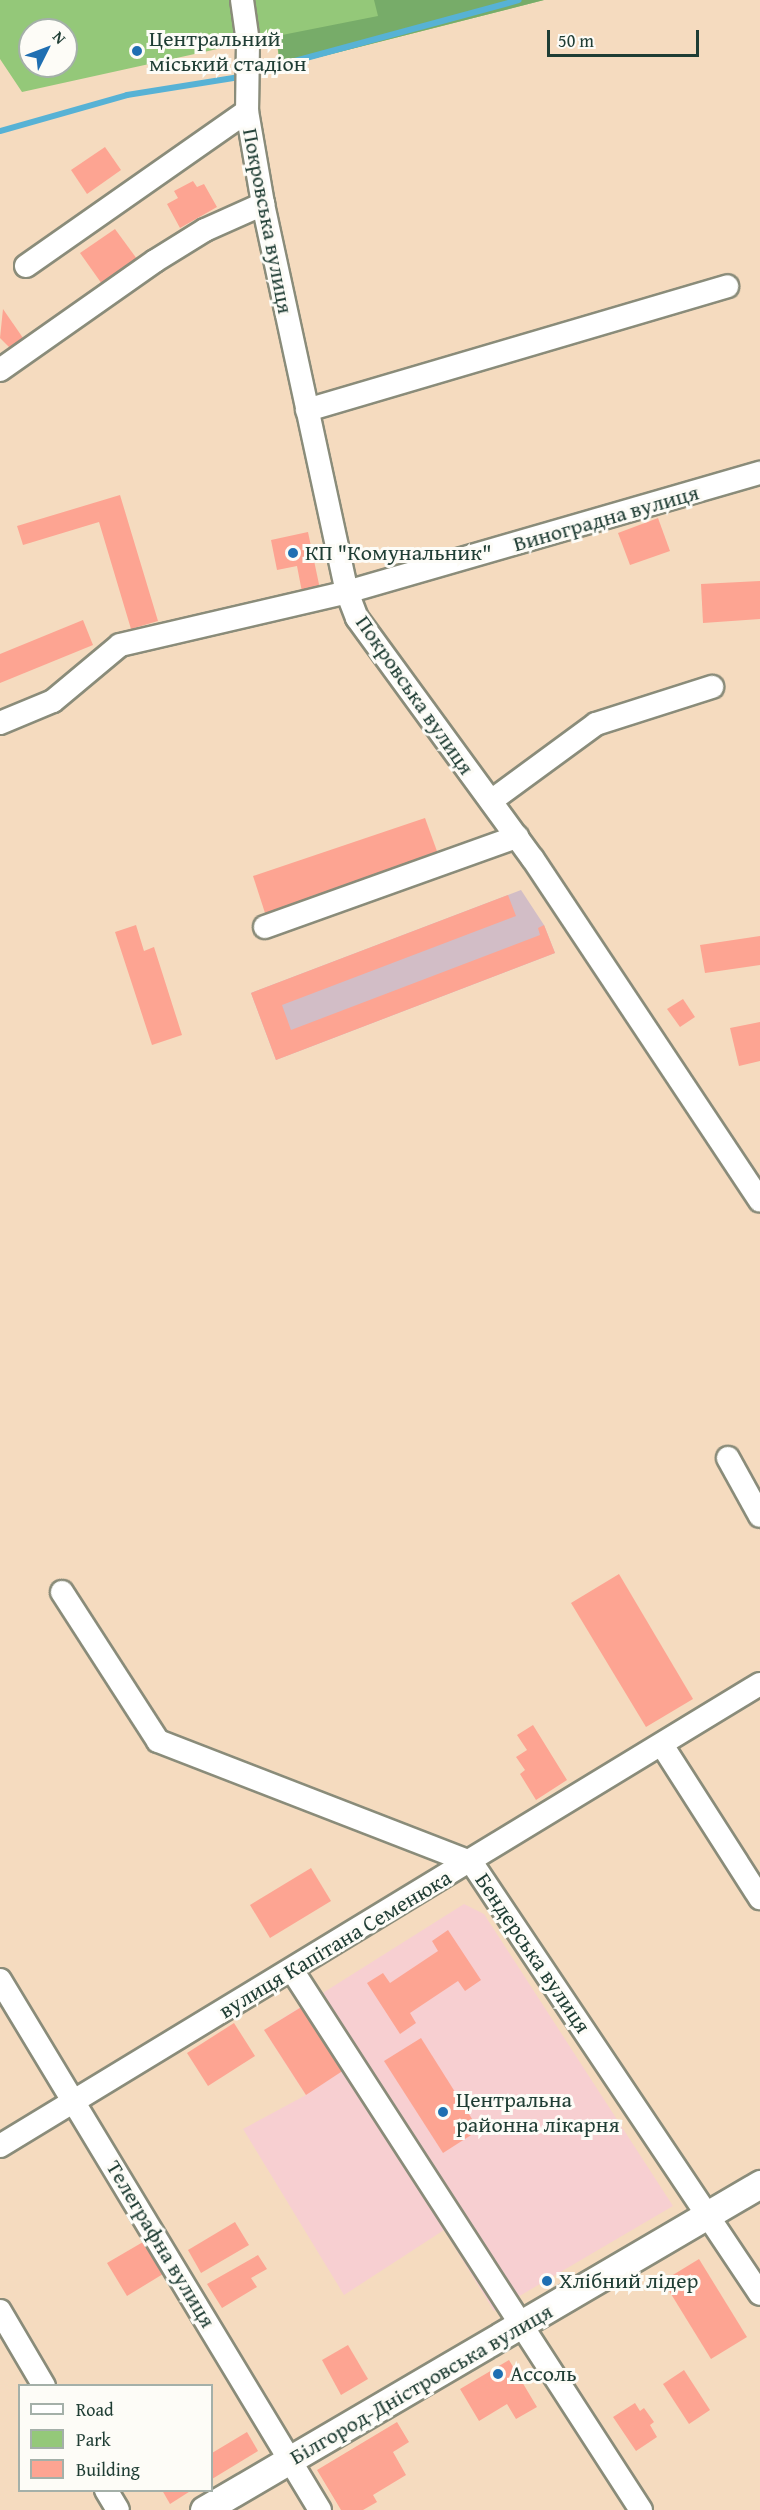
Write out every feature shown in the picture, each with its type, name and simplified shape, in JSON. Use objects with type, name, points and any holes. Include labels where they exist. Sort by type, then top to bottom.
[{"type":"main road","name":"Білгород-Дністровська вулиця","points":[[204,2510],[760,2184]]},
{"type":"street","name":"Покровська вулиця","points":[[242,0],[248,42],[247,111],[263,204],[347,592],[357,618],[517,837],[760,1202]]},
{"type":"street","points":[[26,266],[247,111]]},
{"type":"street","points":[[0,370],[155,261],[205,230],[263,204]]},
{"type":"street","points":[[307,410],[728,286]]},
{"type":"street","name":"Виноградна вулиця","points":[[0,723],[53,700],[120,645],[347,592],[760,473]]},
{"type":"street","points":[[491,801],[596,724],[712,687]]},
{"type":"street","points":[[265,927],[517,837]]},
{"type":"street","points":[[728,1458],[760,1516]]},
{"type":"street","name":"Бендерська вулиця","points":[[62,1592],[158,1741],[471,1863],[709,2213],[760,2294]]},
{"type":"street","name":"вулиця Капітана Семенюка","points":[[0,2146],[471,1863],[760,1684]]},
{"type":"street","points":[[662,1745],[760,1898]]},
{"type":"street","points":[[292,1970],[523,2324],[641,2510]]},
{"type":"street","name":"Телеграфна вулиця","points":[[0,1980],[76,2101],[289,2462],[320,2510]]},
{"type":"street","points":[[0,2311],[43,2384]]},
{"type":"street","points":[[107,2492],[118,2510]]},
{"type":"shaded area","points":[[521,890],[544,925],[555,953],[276,1060],[251,993]]},
{"type":"shaded area","name":"Центральна районна лікарня","points":[[464,1904],[484,1914],[673,2206],[494,2311],[444,2230],[344,2295],[243,2129],[306,2095],[264,2030]]},
{"type":"green space","name":"Центральний міський стадіон","points":[[0,0],[544,0],[280,67],[276,36],[22,92],[0,59]]},
{"type":"green space","points":[[374,0],[544,0],[280,67],[277,36],[378,16]]},
{"type":"building","points":[[105,147],[121,170],[87,194],[71,170]]},
{"type":"building","points":[[193,181],[197,187],[204,184],[217,207],[180,228],[167,204],[178,198],[174,191]]},
{"type":"building","points":[[115,229],[137,259],[102,284],[80,253]]},
{"type":"building","points":[[3,309],[23,338],[10,348],[0,338]]},
{"type":"building","points":[[120,495],[158,621],[131,629],[99,522],[23,545],[17,526]]},
{"type":"building","points":[[658,518],[670,551],[630,565],[618,533]]},
{"type":"building","name":"КП \"Комунальник\"","points":[[308,532],[320,589],[302,592],[297,566],[277,570],[271,540]]},
{"type":"building","points":[[760,581],[760,619],[703,623],[701,584]]},
{"type":"building","points":[[83,620],[93,645],[0,683],[0,654]]},
{"type":"building","points":[[425,818],[438,854],[265,913],[253,876]]},
{"type":"building","points":[[508,895],[516,916],[282,1005],[291,1030],[540,935],[538,928],[544,925],[555,953],[276,1060],[251,993]]},
{"type":"building","points":[[136,925],[144,951],[154,947],[182,1035],[152,1045],[115,932]]},
{"type":"building","points":[[760,936],[760,965],[705,973],[700,945]]},
{"type":"building","points":[[683,999],[695,1017],[680,1027],[667,1009]]},
{"type":"building","points":[[760,1022],[760,1061],[739,1066],[730,1028]]},
{"type":"building","points":[[619,1574],[693,1699],[646,1727],[571,1603]]},
{"type":"building","points":[[533,1725],[567,1780],[536,1800],[520,1774],[525,1770],[516,1757],[527,1750],[517,1735]]},
{"type":"building","points":[[311,1868],[331,1901],[270,1938],[250,1905]]},
{"type":"building","points":[[448,1930],[481,1980],[465,1991],[458,1981],[410,2013],[416,2023],[400,2034],[367,1983],[383,1973],[390,1983],[438,1951],[432,1941]]},
{"type":"building","points":[[303,2006],[344,2070],[306,2095],[264,2030]]},
{"type":"building","points":[[234,2023],[255,2056],[208,2086],[187,2053]]},
{"type":"building","points":[[421,2038],[479,2130],[443,2153],[384,2061]]},
{"type":"building","points":[[235,2222],[249,2245],[201,2273],[188,2250]]},
{"type":"building","points":[[143,2242],[163,2274],[127,2296],[107,2263]]},
{"type":"building","points":[[258,2255],[267,2269],[251,2278],[257,2287],[222,2308],[207,2284]]},
{"type":"building","points":[[699,2259],[747,2337],[711,2359],[663,2281]]},
{"type":"building","points":[[348,2345],[368,2379],[341,2395],[322,2360]]},
{"type":"building","points":[[509,2360],[537,2407],[516,2419],[507,2404],[479,2421],[460,2389]]},
{"type":"building","points":[[684,2370],[710,2410],[689,2424],[663,2384]]},
{"type":"building","points":[[635,2403],[640,2411],[644,2408],[654,2422],[650,2425],[657,2437],[636,2451],[613,2417]]},
{"type":"building","points":[[397,2422],[409,2442],[393,2452],[406,2475],[373,2495],[377,2502],[363,2510],[341,2510],[317,2470]]},
{"type":"building","points":[[247,2432],[258,2451],[213,2478],[213,2452]]},
{"type":"building","points":[[163,2492],[189,2492],[170,2504]]},
{"type":"waterway","points":[[258,71],[519,0]]},
{"type":"waterway","points":[[0,131],[127,95],[240,77]]},
{"type":"place","name":"Центральний міський стадіон","points":[[137,51]]},
{"type":"place","name":"КП \"Комунальник\"","points":[[293,553]]},
{"type":"place","name":"Центральна районна лікарня","points":[[443,2112]]},
{"type":"place","name":"Хлібний лідер","points":[[547,2281]]},
{"type":"place","name":"Ассоль","points":[[498,2374]]}]
